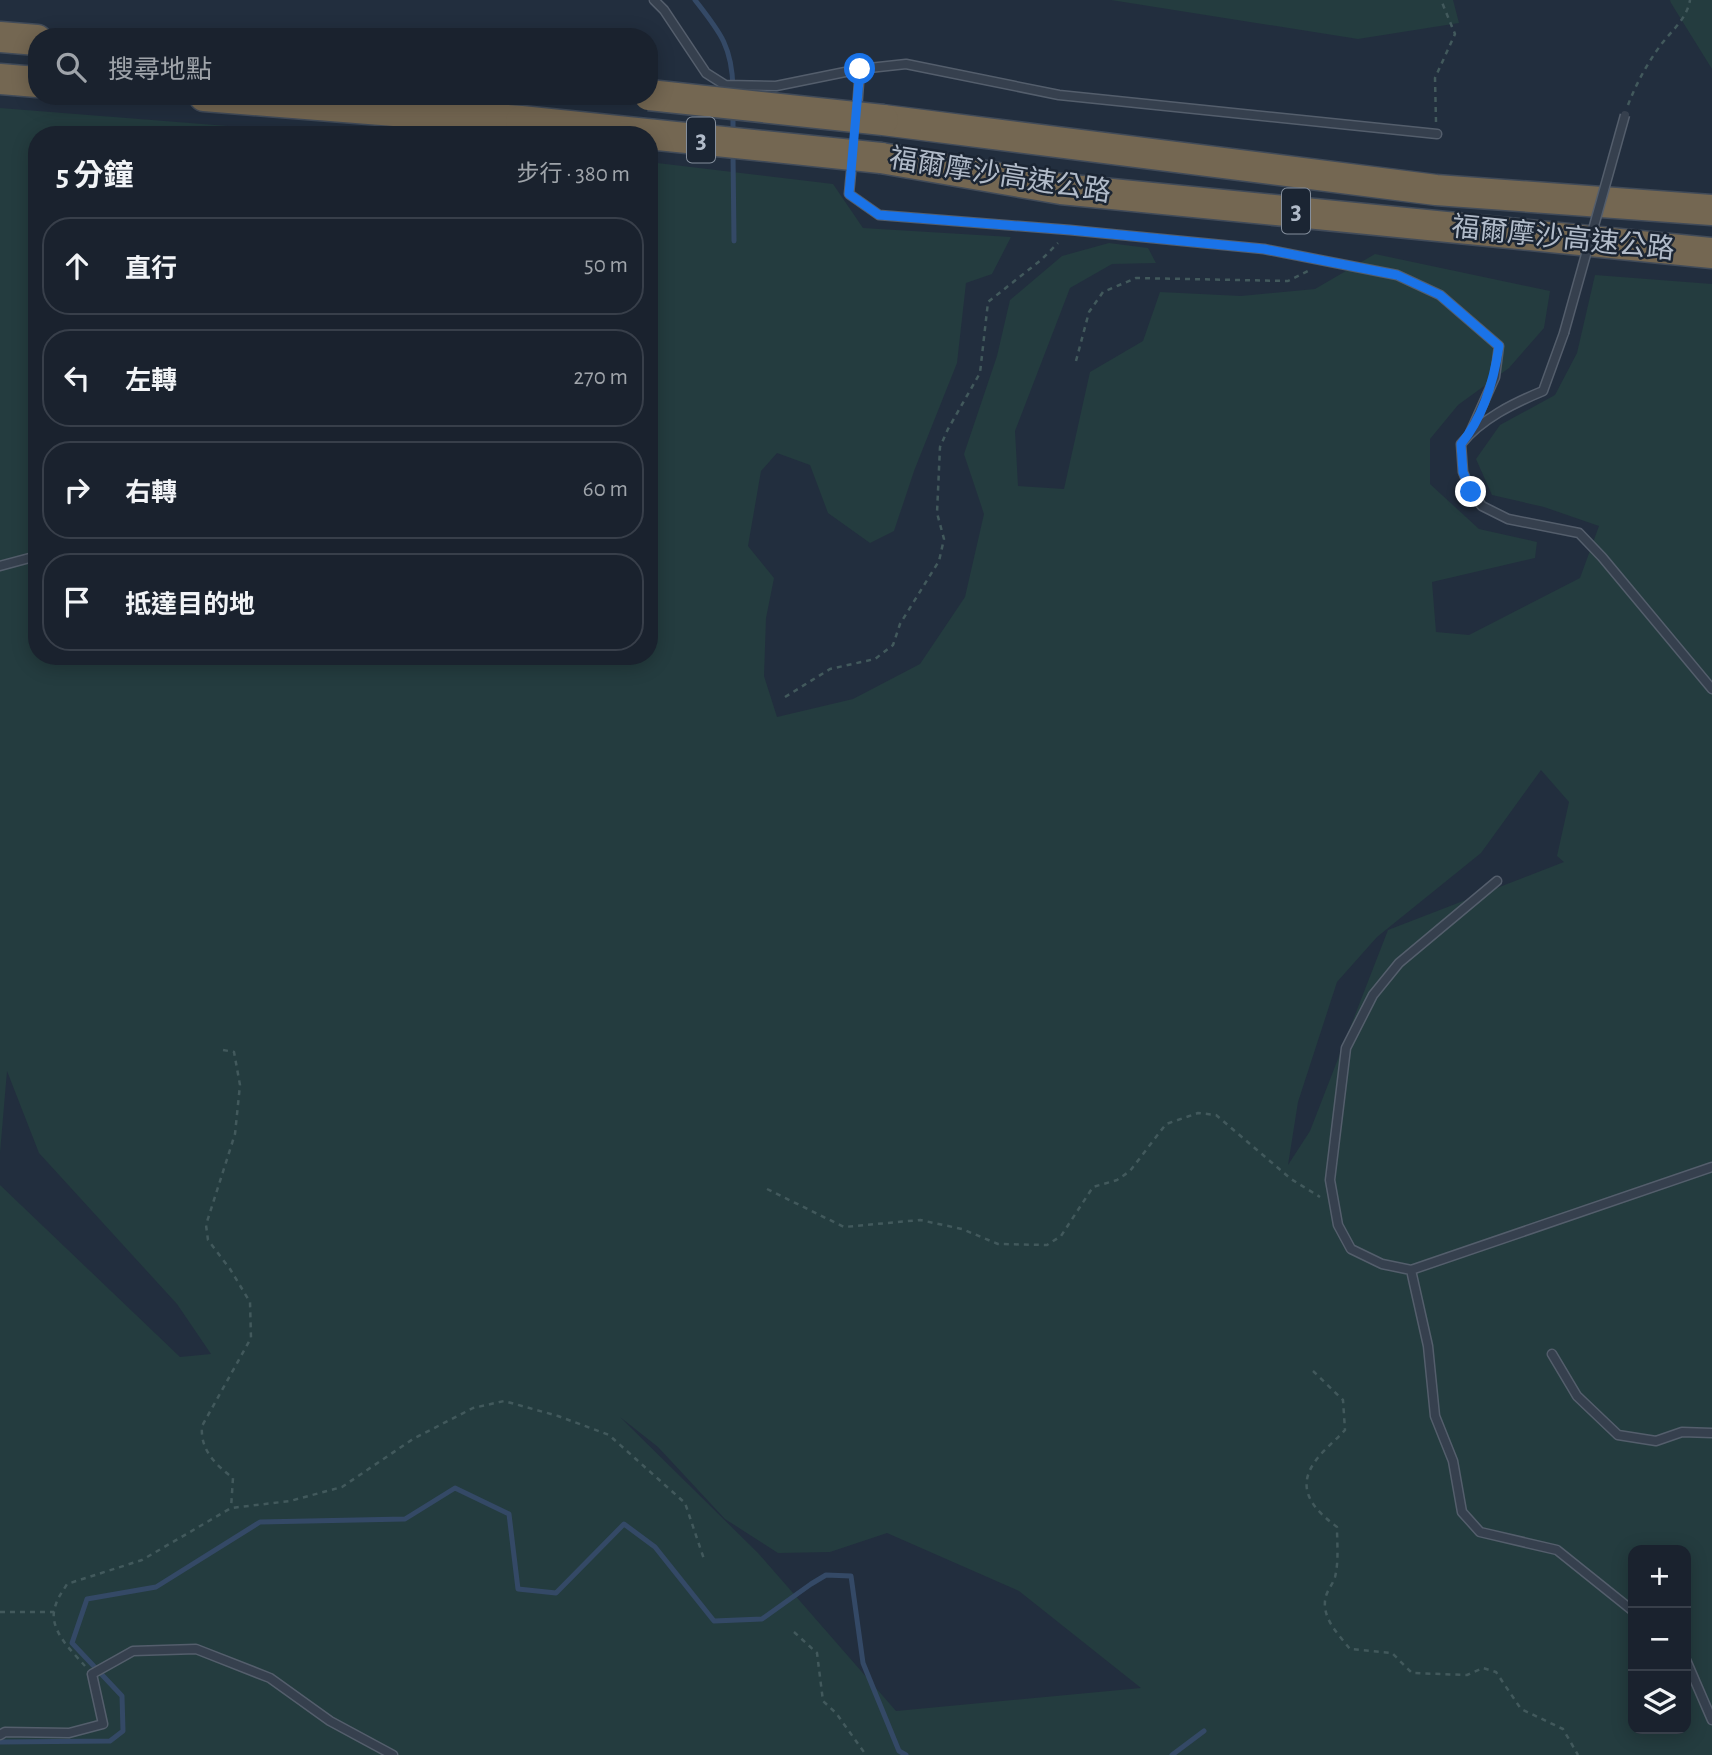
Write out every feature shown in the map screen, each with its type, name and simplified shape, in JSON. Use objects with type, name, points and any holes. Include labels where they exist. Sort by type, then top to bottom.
[{"type":"highway","points":[[0,37],[28,39]]},
{"type":"highway","points":[[0,79],[28,81]]},
{"type":"highway","name":"福爾摩沙高速公路","points":[[658,96],[869,125],[1436,190],[1712,210]]},
{"type":"highway","name":"福爾摩沙高速公路","points":[[318,105],[570,126]]},
{"type":"highway","name":"福爾摩沙高速公路","points":[[658,135],[881,158],[1061,189],[1712,253]]},
{"type":"lane","points":[[654,0],[664,10],[706,73],[725,85],[776,86],[860,69],[906,64],[1059,95],[1437,134]]},
{"type":"lane","points":[[860,69],[869,125]]},
{"type":"lane","points":[[1470,433],[1515,403],[1543,391],[1564,333],[1625,115]]},
{"type":"lane","points":[[854,142],[849,194],[879,215],[1264,249],[1397,275],[1440,295],[1499,346],[1495,377],[1470,433],[1461,444],[1463,472],[1471,492],[1482,506],[1508,519],[1579,533],[1712,689]]},
{"type":"lane","points":[[0,566],[28,558]]},
{"type":"lane","points":[[1497,881],[1399,963],[1373,995],[1346,1048],[1330,1180],[1338,1225],[1351,1249],[1382,1264],[1411,1270],[1712,1167]]},
{"type":"lane","points":[[1411,1270],[1429,1346],[1435,1416],[1453,1461],[1462,1512],[1480,1532],[1557,1550],[1629,1608]]},
{"type":"lane","points":[[1552,1354],[1577,1396],[1618,1435],[1656,1441],[1682,1432],[1712,1433]]},
{"type":"lane","points":[[0,1735],[5,1732],[68,1733],[103,1724],[92,1674],[133,1651],[196,1649],[270,1678],[330,1721],[393,1755]]},
{"type":"lane","points":[[1691,1671],[1712,1720]]},
{"type":"path","points":[[1437,134],[1435,78],[1455,34],[1441,0]]},
{"type":"path","points":[[1625,115],[1635,87],[1660,46],[1689,9],[1690,0]]},
{"type":"path","points":[[785,697],[830,669],[875,659],[893,645],[900,624],[939,561],[944,539],[937,513],[940,447],[980,373],[988,302],[1041,260],[1070,230]]},
{"type":"path","points":[[1076,361],[1089,312],[1103,292],[1136,278],[1288,281],[1326,261]]},
{"type":"path","points":[[223,1050],[234,1052],[240,1085],[239,1097],[235,1135],[206,1225],[208,1240],[250,1302],[251,1338],[202,1426],[201,1439],[214,1462],[233,1478],[231,1508]]},
{"type":"path","points":[[767,1189],[844,1227],[920,1220],[962,1229],[998,1244],[1047,1245],[1061,1236],[1093,1186],[1116,1180],[1130,1171],[1166,1124],[1198,1113],[1216,1115],[1291,1179],[1335,1206]]},
{"type":"path","points":[[1312,1371],[1343,1400],[1345,1430],[1314,1462],[1307,1478],[1308,1499],[1320,1514],[1337,1527],[1336,1573],[1326,1596],[1326,1613],[1332,1626],[1350,1649],[1392,1653],[1412,1673],[1467,1675],[1483,1668],[1496,1672],[1521,1709],[1563,1729],[1577,1755]]},
{"type":"path","points":[[92,1674],[59,1637],[54,1612],[67,1584],[142,1560],[231,1508],[290,1501],[342,1487],[413,1439],[473,1408],[504,1401],[558,1416],[609,1435],[685,1503],[704,1559]]},
{"type":"path","points":[[0,1612],[54,1612]]},
{"type":"path","points":[[794,1632],[817,1653],[822,1701],[836,1713],[866,1755]]},
{"type":"green space","points":[[1111,0],[1453,0],[1459,23],[1358,39]]},
{"type":"green space","points":[[1670,0],[1712,0],[1712,69],[1671,3]]},
{"type":"green space","points":[[0,108],[229,126],[28,126],[28,665],[658,665],[658,163],[833,184],[863,228],[1011,237],[992,274],[966,283],[957,363],[914,471],[894,531],[870,543],[828,513],[810,465],[777,453],[761,471],[748,546],[774,578],[766,618],[764,676],[777,717],[853,699],[920,664],[965,597],[984,514],[964,454],[997,356],[1010,300],[1062,256],[1109,243],[1148,248],[1156,263],[1112,264],[1070,288],[1015,431],[1018,486],[1064,489],[1090,372],[1143,341],[1160,292],[1241,296],[1315,289],[1375,254],[1550,291],[1544,328],[1509,368],[1458,405],[1430,439],[1430,484],[1479,529],[1537,542],[1535,558],[1432,582],[1436,632],[1469,635],[1580,578],[1599,526],[1544,507],[1492,495],[1476,459],[1500,425],[1555,395],[1577,353],[1595,275],[1712,284],[1712,1755],[0,1755],[0,1185],[180,1357],[211,1354],[177,1304],[39,1153],[7,1071],[0,1153]],"holes":[[[1541,770],[1569,802],[1557,856],[1564,862],[1388,930],[1310,1131],[1288,1165],[1298,1102],[1337,982],[1377,937],[1481,853]],[[620,1417],[658,1447],[725,1519],[778,1553],[830,1552],[887,1533],[1019,1591],[1141,1688],[896,1711],[758,1553]]]},
{"type":"waterway","points":[[695,0],[723,40],[730,61],[733,88]]},
{"type":"waterway","points":[[733,112],[733,133]]},
{"type":"waterway","points":[[733,154],[734,241]]},
{"type":"waterway","points":[[0,1742],[110,1741],[123,1731],[122,1696],[72,1643],[87,1599],[156,1587],[260,1522],[405,1519],[455,1488],[509,1514],[518,1589],[556,1593],[624,1524],[655,1547],[714,1621],[762,1619],[826,1575],[851,1576],[863,1663],[899,1751],[906,1755]]},
{"type":"waterway","points":[[1172,1755],[1204,1731]]},
{"type":"route","points":[[860,69],[849,194],[879,215],[1264,249],[1397,275],[1440,295],[1499,346],[1495,377],[1470,433],[1461,444],[1463,472],[1471,492]]}]
